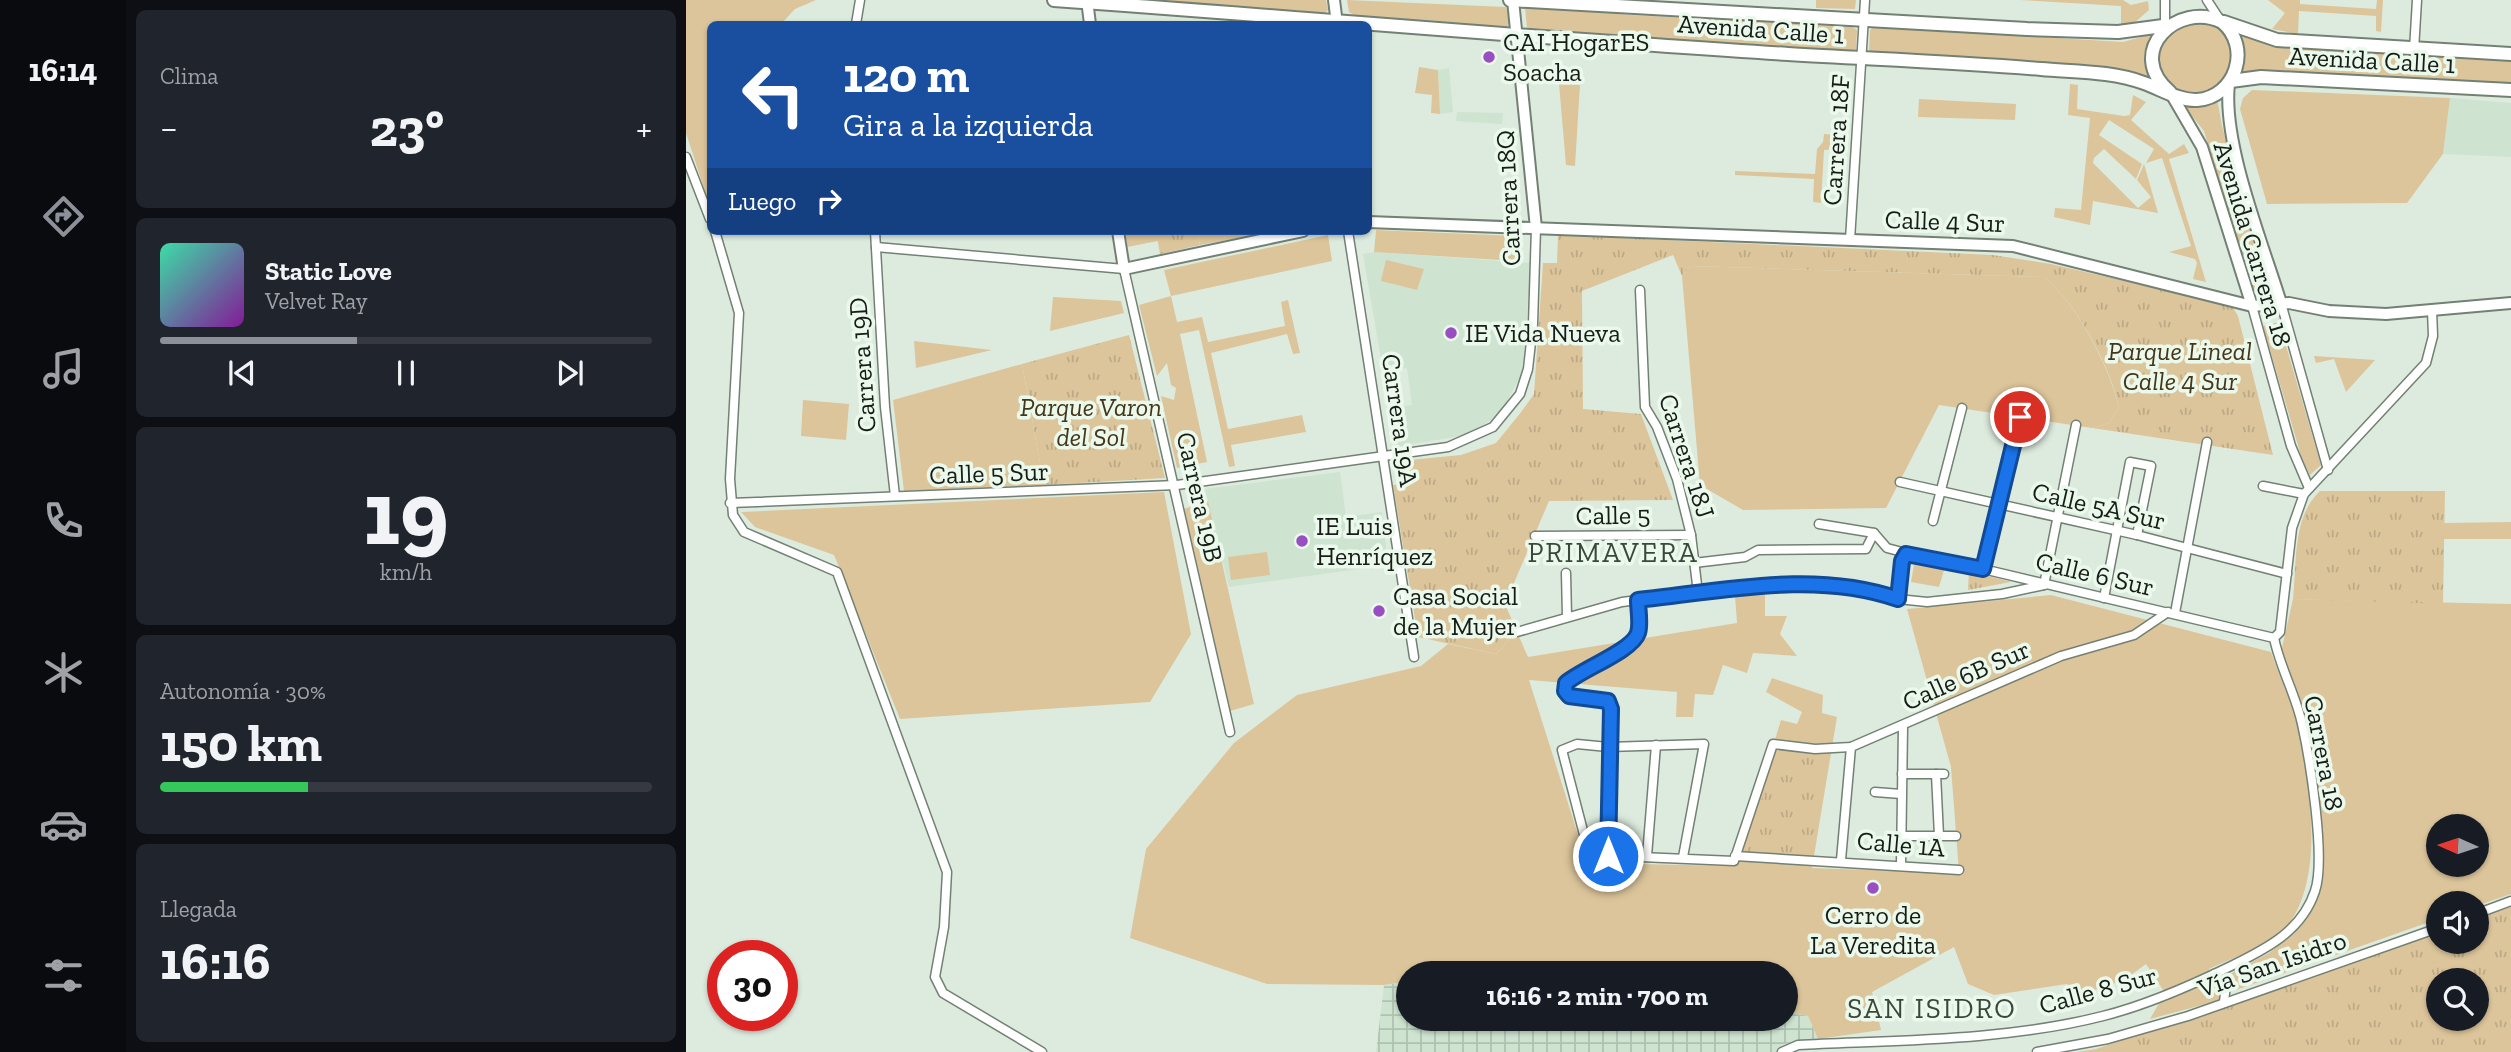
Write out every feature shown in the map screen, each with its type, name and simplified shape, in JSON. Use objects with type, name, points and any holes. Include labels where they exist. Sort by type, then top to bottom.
[{"type":"main road","name":"Avenida Calle 1","points":[[1054,0],[1325,21]]},
{"type":"main road","points":[[1334,0],[1337,21]]},
{"type":"main road","name":"Avenida Calle 1","points":[[1512,0],[1864,22],[2118,32],[2164,25]]},
{"type":"main road","name":"Carrera 18Q","points":[[1512,0],[1518,35],[1536,228]]},
{"type":"main road","points":[[1087,1],[1090,21]]},
{"type":"main road","points":[[2164,25],[2185,13],[2197,12],[2221,21]]},
{"type":"main road","name":"Avenida Calle 1","points":[[2221,21],[2277,40],[2511,54]]},
{"type":"main road","name":"Avenida Carrera 18","points":[[2221,21],[2231,32],[2239,56],[2230,83],[2228,119],[2281,303]]},
{"type":"main road","name":"Avenida Calle 1","points":[[1372,25],[1968,63],[2121,76],[2170,92]]},
{"type":"main road","name":"Avenida Carrera 18","points":[[2164,25],[2156,36],[2151,59],[2159,81],[2170,92],[2202,147],[2252,306]]},
{"type":"main road","name":"Avenida Calle 1","points":[[2230,83],[2261,78],[2511,90]]},
{"type":"main road","points":[[2170,92],[2180,97],[2200,100],[2219,93],[2230,83]]},
{"type":"main road","name":"Calle 4 Sur","points":[[1372,222],[2013,246],[2252,306],[2281,303],[2363,314],[2511,303]]},
{"type":"main road","name":"Carrera 19B","points":[[1119,235],[1124,269]]},
{"type":"main road","points":[[1124,269],[1284,235]]},
{"type":"street","points":[[856,21],[859,0]]},
{"type":"street","name":"Carrera 18F","points":[[1850,240],[1865,0]]},
{"type":"street","name":"Avenida Carrera 18","points":[[2164,25],[2165,0]]},
{"type":"street","name":"Avenida Carrera 18","points":[[2207,0],[2221,21]]},
{"type":"street","points":[[2414,50],[2417,0]]},
{"type":"street","points":[[686,158],[707,211]]},
{"type":"street","name":"Carrera 18Q","points":[[1520,394],[1528,369],[1532,335],[1536,228]]},
{"type":"street","points":[[716,235],[739,313],[730,503],[733,516],[744,532],[837,572],[947,872],[944,927],[936,967],[938,985],[943,993],[1042,1052]]},
{"type":"street","name":"Carrera 19D","points":[[875,235],[885,407],[895,496]]},
{"type":"street","name":"Carrera 19A","points":[[1349,235],[1414,657]]},
{"type":"street","points":[[876,247],[1124,269]]},
{"type":"street","name":"Carrera 19B","points":[[1124,269],[1230,732]]},
{"type":"street","name":"Carrera 18J","points":[[1640,290],[1645,407],[1657,427],[1677,479],[1690,535],[1698,593]]},
{"type":"street","name":"Avenida Carrera 18","points":[[2281,303],[2328,470]]},
{"type":"street","name":"Avenida Carrera 18","points":[[2252,306],[2306,491]]},
{"type":"street","points":[[2274,639],[2280,632],[2292,528],[2306,491],[2426,363],[2433,336],[2432,310]]},
{"type":"street","name":"Calle 5 Sur","points":[[730,503],[1174,485],[1448,447],[1475,438],[1507,414],[1520,394]]},
{"type":"street","points":[[1933,522],[1962,408]]},
{"type":"street","points":[[1983,569],[2020,417]]},
{"type":"street","points":[[1517,632],[1638,600],[1698,593],[1835,585],[1898,599],[1940,600],[2002,594],[2044,585],[2076,425]]},
{"type":"street","points":[[2172,613],[2207,442]]},
{"type":"street","points":[[2104,598],[2130,462],[2151,466],[2137,535]]},
{"type":"street","name":"Calle 5A Sur","points":[[1900,482],[2058,516],[2287,574]]},
{"type":"street","points":[[2263,486],[2306,491]]},
{"type":"street","points":[[1819,524],[1874,533],[1887,548],[1906,554],[1902,561],[1898,599]]},
{"type":"street","points":[[1694,563],[1745,557],[1758,550],[1866,550],[1874,533]]},
{"type":"street","name":"Calle 5","points":[[1535,536],[1690,535]]},
{"type":"street","name":"Calle 6 Sur","points":[[1906,554],[1983,569],[2274,639]]},
{"type":"street","points":[[1566,573],[1567,617]]},
{"type":"street","points":[[1608,856],[1608,747],[1611,709],[1608,701],[1569,696],[1565,691],[1566,683],[1578,672],[1632,644],[1639,632],[1638,600]]},
{"type":"street","name":"Calle 6B Sur","points":[[1734,859],[1773,744],[1815,749],[1851,747],[1903,727],[2061,656],[2134,635],[2172,613]]},
{"type":"street","name":"Carrera 18","points":[[2214,974],[2267,948],[2290,932],[2305,912],[2319,874],[2317,824],[2302,723],[2274,639]]},
{"type":"street","points":[[1901,865],[1903,727]]},
{"type":"street","name":"Calle 1A","points":[[1608,747],[1577,744],[1562,750],[1588,850],[1594,855],[1841,860],[1958,870]]},
{"type":"street","points":[[1608,747],[1704,744],[1683,857]]},
{"type":"street","points":[[1647,856],[1656,745]]},
{"type":"street","points":[[1841,860],[1851,747]]},
{"type":"street","points":[[1902,774],[1940,774],[1939,836]]},
{"type":"street","points":[[1875,792],[1901,794]]},
{"type":"street","points":[[1902,835],[1956,836]]},
{"type":"street","points":[[2489,909],[2511,901]]},
{"type":"street","name":"Vía San Isidro","points":[[2037,1052],[2118,1037],[2426,932]]},
{"type":"street","points":[[2214,974],[2226,984],[2224,1002]]},
{"type":"street","name":"Calle 8 Sur","points":[[1782,1052],[1798,1045],[1933,1039],[2050,1027],[2105,1016],[2186,988],[2214,974]]},
{"type":"shaded area","points":[[1449,68],[1453,112],[1440,114],[1438,70]]},
{"type":"shaded area","points":[[2450,98],[2511,103],[2511,157],[2443,154]]},
{"type":"shaded area","points":[[1457,112],[1503,113],[1502,124],[1456,121]]},
{"type":"shaded area","name":"IE Vida Nueva","points":[[1374,252],[1531,263],[1523,371],[1502,411],[1472,434],[1395,447],[1389,408],[1412,405],[1407,368],[1383,371],[1363,254]]},
{"type":"shaded area","name":"IE Luis Henríquez","points":[[1340,472],[1346,517],[1382,512],[1388,565],[1229,587],[1205,489]]},
{"type":"shaded area","points":[[1396,983],[1396,1031],[1798,1031],[1798,1014],[1808,1016],[1818,1039],[1784,1044],[1777,1052],[1376,1052],[1384,985]]},
{"type":"green space","points":[[686,0],[816,0],[795,9],[784,21],[707,21],[707,198],[686,133]]},
{"type":"green space","points":[[1122,0],[1326,0],[1328,10],[1323,15]]},
{"type":"green space","points":[[1347,0],[1506,7],[1511,21],[1507,28],[1354,15],[1349,12]]},
{"type":"green space","points":[[1816,0],[1856,0],[1855,9],[1816,8]]},
{"type":"green space","points":[[2020,0],[2123,0],[2131,5],[2148,1],[2149,10],[2133,24],[2121,24],[2121,6]]},
{"type":"green space","points":[[2268,0],[2300,0],[2300,4],[2376,9],[2377,0],[2383,0],[2381,32],[2376,31],[2376,16],[2299,11],[2298,34],[2272,29],[2285,13]]},
{"type":"green space","points":[[1533,6],[1631,15],[1852,27],[1857,30],[1856,49],[1851,54],[1533,30],[1527,27],[1525,8]]},
{"type":"green space","points":[[2195,19],[2209,22],[2222,30],[2230,43],[2233,57],[2230,71],[2222,84],[2209,92],[2195,95],[2181,92],[2168,84],[2160,71],[2157,57],[2160,43],[2168,30],[2181,22]]},
{"type":"green space","points":[[1874,27],[2123,42],[2152,34],[2147,59],[2154,82],[2024,62],[1874,52],[1869,50],[1870,30]]},
{"type":"green space","points":[[2239,32],[2511,58],[2511,85],[2238,78],[2244,55]]},
{"type":"green space","points":[[1419,67],[1438,70],[1440,114],[1431,113],[1432,95],[1415,93]]},
{"type":"green space","points":[[1559,84],[1580,85],[1575,166],[1566,165]]},
{"type":"green space","points":[[2070,84],[2078,85],[2077,109],[2130,115],[2133,95],[2146,102],[2131,120],[2169,154],[2184,144],[2189,153],[2169,159],[2206,282],[2193,279],[2197,263],[2195,259],[2169,252],[2191,246],[2162,158],[2146,163],[2154,149],[2109,120],[2099,135],[2142,164],[2136,179],[2104,149],[2094,158],[2093,163],[2138,208],[2151,197],[2137,180],[2144,164],[2158,213],[2093,201],[2090,225],[2054,217],[2055,208],[2081,210],[2090,118],[2068,115]]},
{"type":"green space","points":[[2252,90],[2450,98],[2443,154],[2407,203],[2267,204],[2240,109],[2243,98]]},
{"type":"green space","points":[[2217,98],[2222,126],[2270,298],[2255,296],[2204,131],[2184,106],[2206,106]]},
{"type":"green space","points":[[1919,99],[2016,104],[2015,120],[1918,117]]},
{"type":"green space","points":[[1824,134],[1848,136],[1847,149],[1824,150],[1821,203],[1813,202],[1814,179],[1735,175],[1735,171],[1815,174],[1817,149],[1823,142]]},
{"type":"green space","points":[[1376,230],[1517,236],[1516,261],[1374,252]]},
{"type":"green space","points":[[1126,235],[1157,235],[1158,241],[1127,247]]},
{"type":"green space","points":[[1157,235],[1198,235],[1200,245],[1160,254]]},
{"type":"green space","points":[[1198,235],[1249,236],[1200,245]]},
{"type":"green space","points":[[1328,235],[1332,261],[1171,296],[1164,270]]},
{"type":"green space","name":"Parque Lineal Calle 4 Sur","points":[[1558,235],[1993,255],[2051,264],[2232,306],[2238,316],[2273,455],[2092,428],[2109,423],[2119,408],[2115,392],[2091,337],[2069,303],[2044,277],[1690,266],[1682,276],[1673,255],[1582,291],[1583,409],[1641,414],[1673,500],[1549,501],[1505,604],[1517,632],[1496,654],[1418,637],[1393,485],[1410,483],[1409,460],[1461,455],[1496,443],[1534,394],[1543,263],[1557,263]]},
{"type":"green space","points":[[1386,260],[1424,269],[1417,290],[1381,281]]},
{"type":"green space","points":[[1690,266],[2044,277],[2068,303],[2090,337],[2108,374],[2119,408],[2109,423],[2092,428],[1939,405],[1886,508],[1743,510],[1700,485],[1682,276]]},
{"type":"green space","points":[[1171,296],[1177,322],[1202,317],[1208,342],[1285,326],[1281,302],[1288,300],[1300,353],[1293,354],[1287,334],[1211,353],[1228,429],[1302,415],[1306,432],[1231,445],[1235,466],[1229,467],[1199,330],[1180,334],[1207,462],[1177,468],[1161,396],[1174,400],[1176,388],[1171,385],[1167,363],[1157,376],[1139,305]]},
{"type":"green space","points":[[1053,297],[1121,301],[1124,313],[1050,331]]},
{"type":"green space","points":[[2279,322],[2321,465],[2310,475],[2302,459],[2263,326]]},
{"type":"green space","name":"Parque Varon del Sol","points":[[1129,335],[1165,478],[1044,485],[1022,364]]},
{"type":"green space","points":[[914,341],[992,350],[916,368]]},
{"type":"green space","points":[[2314,356],[2375,360],[2346,392],[2334,359],[2316,363]]},
{"type":"green space","points":[[1022,364],[1044,485],[904,491],[893,400]]},
{"type":"green space","points":[[803,400],[849,404],[846,440],[801,436]]},
{"type":"green space","points":[[2320,491],[2445,491],[2443,604],[2293,599],[2300,527],[2311,502]]},
{"type":"green space","points":[[1164,492],[1191,634],[1150,702],[900,719],[834,555],[755,527],[741,512]]},
{"type":"green space","points":[[1208,501],[1254,704],[1230,711],[1184,509]]},
{"type":"green space","points":[[2511,522],[2511,539],[2444,539],[2444,523]]},
{"type":"green space","points":[[1267,552],[1270,575],[1231,580],[1228,557]]},
{"type":"green space","points":[[1914,565],[1944,570],[1939,587],[1911,582]]},
{"type":"green space","points":[[1969,571],[2011,582],[1968,590]]},
{"type":"green space","points":[[1765,595],[1765,616],[1787,616],[1780,634],[1797,656],[1753,653],[1747,673],[1723,665],[1713,695],[1695,694],[1693,717],[1676,717],[1677,692],[1529,680],[1587,863],[1736,866],[1781,720],[1797,724],[1802,712],[1766,692],[1772,678],[1823,695],[1822,713],[1837,717],[1812,868],[1959,873],[1951,767],[1907,609],[2051,595],[2271,652],[2297,723],[2309,797],[2311,851],[2308,876],[2302,900],[2291,921],[2265,943],[2209,969],[2221,1000],[2150,1019],[2165,993],[2146,964],[2124,980],[2083,994],[2067,984],[1994,995],[1968,984],[1954,947],[1872,992],[1881,1030],[1818,1039],[1808,1016],[1798,1014],[1798,961],[1396,961],[1396,983],[1267,984],[1130,938],[1146,849],[1234,743],[1297,695],[1421,666],[1448,644],[1496,654],[1517,632],[1528,657],[1737,623],[1735,596]]},
{"type":"green space","points":[[2293,599],[2511,604],[2511,894],[2489,902],[2489,891],[2426,891],[2426,923],[2236,990],[2228,975],[2269,953],[2294,934],[2317,899],[2324,851],[2308,720],[2281,652]]},
{"type":"green space","points":[[1777,751],[1825,759],[1811,857],[1745,852]]},
{"type":"green space","points":[[2511,906],[2511,1052],[2077,1052],[2096,1049],[2426,936],[2426,954],[2489,954],[2489,914]]},
{"type":"place","name":"CAI HogarES Soacha","points":[[1489,57]]},
{"type":"place","name":"IE Vida Nueva","points":[[1451,333]]},
{"type":"place","name":"IE Luis Henríquez","points":[[1302,541]]},
{"type":"place","name":"Casa Social de la Mujer","points":[[1379,611]]},
{"type":"place","name":"Cerro de La Veredita","points":[[1873,888]]},
{"type":"district","name":"PRIMAVERA","points":[[1613,552]]},
{"type":"district","name":"SAN ISIDRO","points":[[1932,1008]]},
{"type":"route","points":[[1608,856],[1608,747],[1611,709],[1608,701],[1569,696],[1565,691],[1566,683],[1578,672],[1632,644],[1639,632],[1638,600],[1756,587],[1835,585],[1850,586],[1898,599],[1902,561],[1906,554],[1913,553],[1983,569],[2020,417]]}]
